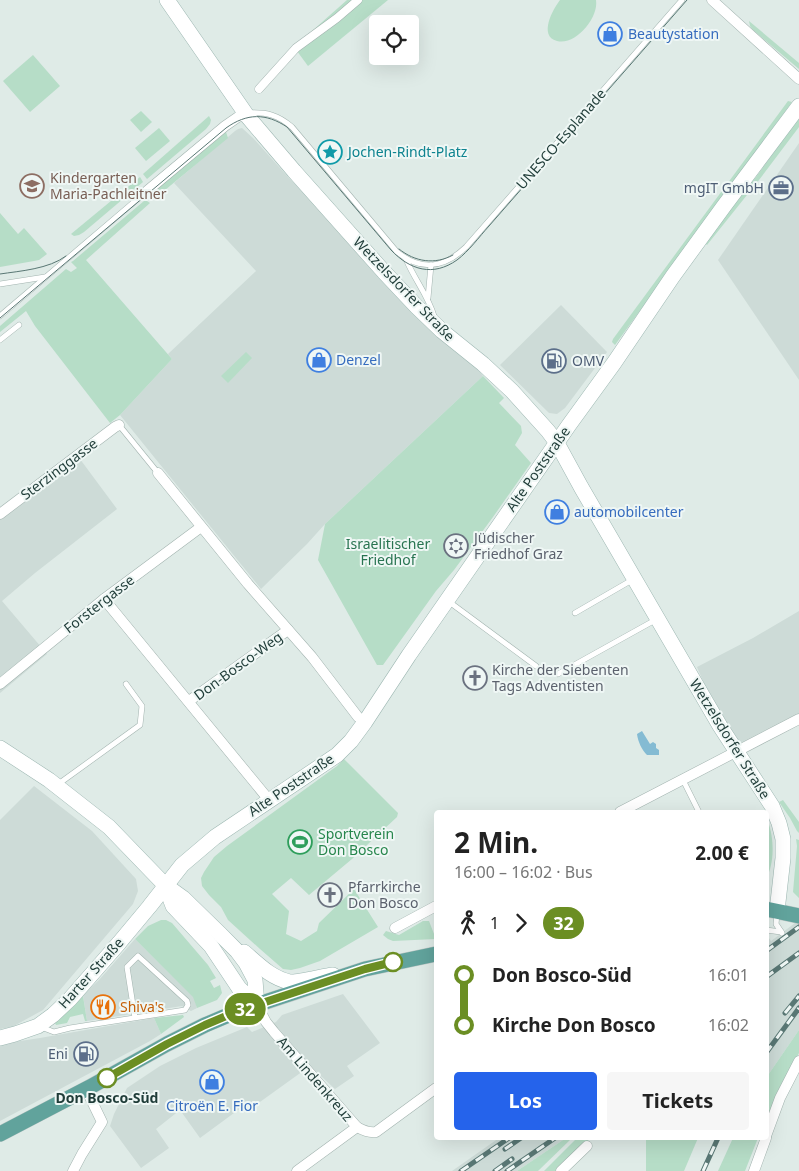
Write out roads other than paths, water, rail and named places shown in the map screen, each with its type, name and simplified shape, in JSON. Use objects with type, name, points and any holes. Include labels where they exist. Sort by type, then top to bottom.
[{"type":"main road","name":"Wetzelsdorfer Straße","points":[[167,0],[246,114],[300,178],[384,272],[442,331],[487,367],[512,391],[556,443],[720,726],[772,806],[783,839],[783,858],[772,910]]},
{"type":"main road","name":"Alte Poststraße","points":[[165,885],[182,865],[215,837],[337,754],[351,741],[687,256],[799,106]]},
{"type":"main road","points":[[0,748],[56,786],[109,827],[165,885],[183,898],[226,940],[246,963],[254,980],[257,1005]]},
{"type":"main road","points":[[165,885],[173,906],[211,946],[239,988],[257,1005]]},
{"type":"main road","name":"Harter Straße","points":[[0,1038],[38,1026],[53,1015],[70,999],[149,908],[165,885]]},
{"type":"main road","points":[[772,910],[799,916]]},
{"type":"main road","points":[[226,940],[239,947],[268,973],[292,982],[434,954]]},
{"type":"main road","points":[[0,1134],[205,1025],[257,1005],[365,969]]},
{"type":"street","points":[[259,89],[296,48],[358,0]]},
{"type":"street","points":[[712,0],[799,78]]},
{"type":"street","points":[[150,194],[225,126],[234,119],[246,114]]},
{"type":"street","name":"Sterzinggasse","points":[[0,514],[119,425]]},
{"type":"street","points":[[158,473],[201,528],[312,658],[358,717],[365,722]]},
{"type":"street","name":"Forstergasse","points":[[0,684],[104,599],[201,528]]},
{"type":"street","name":"Don-Bosco-Weg","points":[[104,599],[269,800]]},
{"type":"street","name":"Don-Bosco-Weg","points":[[189,701],[288,630]]},
{"type":"street","points":[[624,810],[799,719]]},
{"type":"street","points":[[395,928],[434,907]]},
{"type":"street","name":"Am Lindenkreuz","points":[[257,1005],[274,1032],[357,1127]]},
{"type":"street","points":[[769,1129],[780,1098],[799,1061]]},
{"type":"street","points":[[77,1170],[82,1154],[102,1122],[86,1089]]},
{"type":"street","points":[[296,1171],[357,1127],[367,1132],[376,1132],[434,1089]]},
{"type":"street","points":[[754,1171],[765,1140]]},
{"type":"street","points":[[561,1171],[587,1146]]},
{"type":"lane","name":"UNESCO-Esplanade","points":[[430,266],[454,258],[466,247],[682,0]]},
{"type":"lane","points":[[246,114],[262,113],[278,117],[292,127],[397,252],[406,259],[430,266],[428,298]]},
{"type":"lane","points":[[0,316],[45,277],[150,194]]},
{"type":"lane","points":[[406,259],[411,271],[428,298],[434,318],[442,331]]},
{"type":"lane","points":[[0,284],[45,277]]},
{"type":"lane","points":[[0,340],[19,325]]},
{"type":"lane","points":[[119,425],[158,473]]},
{"type":"lane","points":[[575,613],[635,579]]},
{"type":"lane","points":[[447,600],[536,666]]},
{"type":"lane","points":[[558,674],[657,619]]},
{"type":"lane","points":[[56,786],[140,725],[142,706],[126,684]]},
{"type":"lane","points":[[682,780],[698,810]]},
{"type":"lane","points":[[769,930],[781,932],[776,924],[772,910]]},
{"type":"lane","points":[[38,1026],[54,1032],[185,1010],[188,1005],[187,1001],[138,956],[127,967],[136,1018]]},
{"type":"water","points":[[642,731],[650,744],[653,742],[656,744],[659,755],[647,755],[643,751],[637,734]]},
{"type":"tram line","points":[[0,318],[226,128],[249,117],[272,119],[287,127],[398,257],[422,269],[431,270],[448,265],[457,260],[470,248],[687,0]]},
{"type":"tram line","points":[[399,249],[412,257],[425,261],[439,260],[453,255]]},
{"type":"tram line","points":[[0,274],[43,267],[66,256]]},
{"type":"railway","points":[[769,949],[799,927]]},
{"type":"railway","points":[[769,975],[799,953]]},
{"type":"railway","points":[[785,1013],[799,996]]},
{"type":"railway","points":[[769,1049],[799,1008]]},
{"type":"railway","points":[[461,1171],[506,1140]]},
{"type":"railway","points":[[505,1149],[518,1140]]},
{"type":"railway","points":[[507,1171],[552,1140]]},
{"type":"railway","points":[[703,1171],[717,1140]]},
{"type":"railway","points":[[495,1171],[512,1159]]},
{"type":"place","name":"Beautystation","points":[[610,34]]},
{"type":"place","name":"Jochen-Rindt-Platz","points":[[330,152]]},
{"type":"place","name":"Kindergarten Maria-Pachleitner","points":[[32,186]]},
{"type":"place","name":"mgIT GmbH","points":[[781,188]]},
{"type":"place","name":"Denzel","points":[[319,360]]},
{"type":"place","name":"OMV","points":[[554,361]]},
{"type":"place","name":"automobilcenter","points":[[557,512]]},
{"type":"place","name":"Jüdischer Friedhof Graz","points":[[456,546]]},
{"type":"place","name":"Kirche der Siebenten Tags Adventisten","points":[[475,678]]},
{"type":"place","name":"Sportverein Don Bosco","points":[[300,842]]},
{"type":"place","name":"Pfarrkirche Don Bosco","points":[[330,895]]},
{"type":"place","name":"Shiva's","points":[[103,1007]]},
{"type":"place","name":"Eni","points":[[86,1054]]},
{"type":"place","name":"Don Bosco-Süd","points":[[107,1078]]},
{"type":"place","name":"Citroën E. Fior","points":[[212,1082]]},
{"type":"park label","name":"Israelitischer Friedhof","points":[[388,552]]}]
